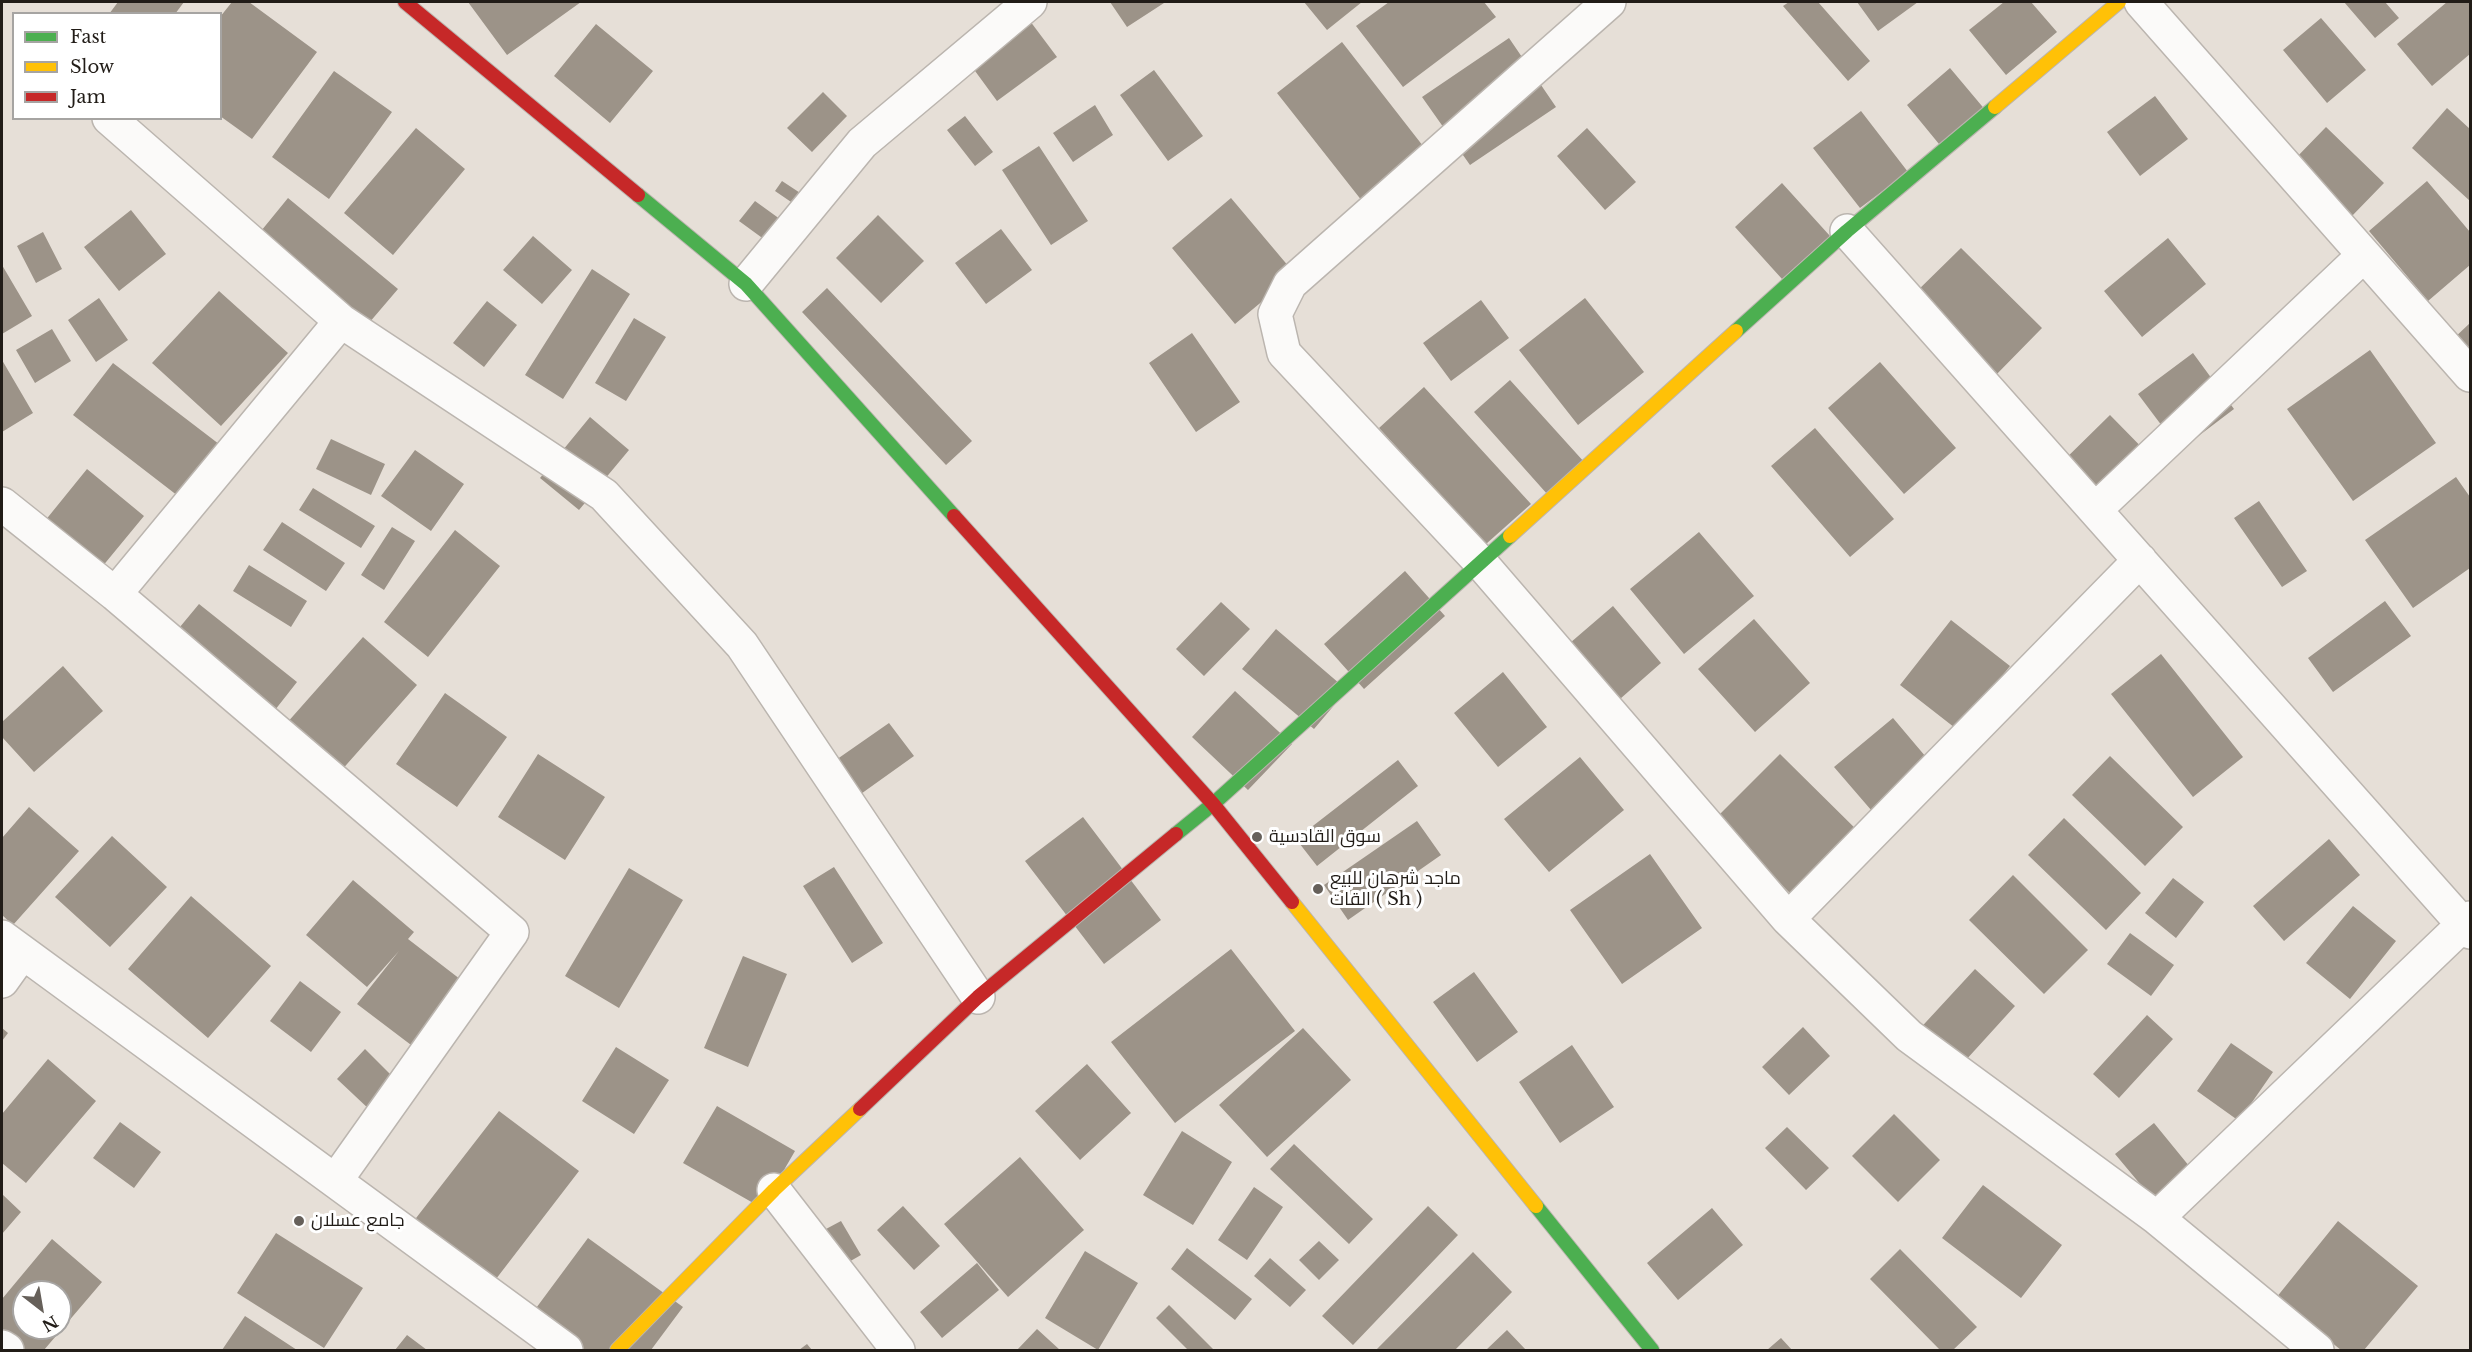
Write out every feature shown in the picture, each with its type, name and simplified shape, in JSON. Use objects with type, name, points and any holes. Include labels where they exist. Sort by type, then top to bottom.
[{"type":"street","points":[[405,2],[746,284],[1213,804],[1652,1350]]},
{"type":"street","points":[[746,284],[862,143],[1030,2]]},
{"type":"street","points":[[617,1350],[774,1190],[978,997],[1213,804],[1847,231],[2119,2]]},
{"type":"street","points":[[2141,2],[2470,375]]},
{"type":"street","points":[[1596,6],[1290,284],[1275,315],[1284,352],[1481,563],[1788,920],[1909,1036],[2157,1218],[2317,1350]]},
{"type":"street","points":[[112,120],[341,321],[604,495],[742,645],[978,997]]},
{"type":"street","points":[[1847,231],[2468,925],[2157,1218]]},
{"type":"street","points":[[2096,509],[2363,256]]},
{"type":"street","points":[[115,594],[341,321]]},
{"type":"street","points":[[2,504],[115,594],[512,932],[336,1180]]},
{"type":"street","points":[[1788,920],[2140,560]]},
{"type":"street","points":[[2,981],[12,945],[566,1350]]},
{"type":"street","points":[[774,1190],[898,1350]]},
{"type":"street","points":[[2,1347],[7,1350]]},
{"type":"building","points":[[118,2],[184,2],[176,12],[110,12]]},
{"type":"building","points":[[232,2],[249,2],[317,52],[252,139],[222,117],[222,14]]},
{"type":"building","points":[[468,2],[581,2],[507,55]]},
{"type":"building","points":[[1110,2],[1163,2],[1164,3],[1127,27]]},
{"type":"building","points":[[1304,2],[1362,2],[1327,30]]},
{"type":"building","points":[[1389,2],[1484,2],[1496,17],[1403,87],[1356,26]]},
{"type":"building","points":[[1789,2],[1818,2],[1870,61],[1848,81],[1783,6]]},
{"type":"building","points":[[1857,2],[1918,2],[1878,31]]},
{"type":"building","points":[[2004,2],[2031,2],[2057,32],[2006,75],[1969,30]]},
{"type":"building","points":[[2344,2],[2385,2],[2399,18],[2375,38]]},
{"type":"building","points":[[2447,2],[2470,2],[2470,54],[2432,86],[2397,44]]},
{"type":"building","points":[[1018,5],[1057,57],[997,101],[959,49]]},
{"type":"building","points":[[2321,18],[2366,70],[2327,103],[2283,50]]},
{"type":"building","points":[[596,24],[653,71],[610,123],[554,76]]},
{"type":"building","points":[[1509,38],[1556,107],[1470,165],[1422,97]]},
{"type":"building","points":[[1342,42],[1430,155],[1366,206],[1277,93]]},
{"type":"building","points":[[1950,68],[1992,118],[1948,155],[1907,105]]},
{"type":"building","points":[[1154,70],[1203,136],[1168,161],[1120,95]]},
{"type":"building","points":[[334,71],[392,112],[329,199],[272,157]]},
{"type":"building","points":[[823,92],[847,116],[812,152],[787,128]]},
{"type":"building","points":[[2155,96],[2188,139],[2140,176],[2107,132]]},
{"type":"building","points":[[1095,105],[1113,135],[1073,162],[1053,133]]},
{"type":"building","points":[[2447,108],[2470,129],[2470,201],[2412,148]]},
{"type":"building","points":[[1861,111],[1908,172],[1860,208],[1813,148]]},
{"type":"building","points":[[965,116],[993,152],[975,166],[947,130]]},
{"type":"building","points":[[2326,127],[2384,183],[2351,217],[2293,161]]},
{"type":"building","points":[[416,128],[465,169],[393,255],[344,213]]},
{"type":"building","points":[[1587,128],[1636,182],[1605,210],[1557,156]]},
{"type":"building","points":[[1039,146],[1088,221],[1051,245],[1002,170]]},
{"type":"building","points":[[782,181],[823,208],[816,219],[775,191]]},
{"type":"building","points":[[2427,181],[2470,232],[2470,265],[2428,301],[2369,231]]},
{"type":"building","points":[[1782,183],[1830,236],[1782,279],[1735,227]]},
{"type":"building","points":[[288,198],[398,289],[357,337],[248,247]]},
{"type":"building","points":[[1231,198],[1295,274],[1235,324],[1172,248]]},
{"type":"building","points":[[755,201],[802,235],[787,256],[739,221]]},
{"type":"building","points":[[131,210],[166,254],[119,291],[84,247]]},
{"type":"building","points":[[878,215],[924,261],[881,303],[836,258]]},
{"type":"building","points":[[1001,229],[1032,270],[986,304],[955,263]]},
{"type":"building","points":[[43,232],[62,269],[36,283],[17,246]]},
{"type":"building","points":[[533,236],[572,270],[542,304],[503,270]]},
{"type":"building","points":[[2168,238],[2206,284],[2142,337],[2104,291]]},
{"type":"building","points":[[1961,248],[2042,328],[1993,378],[1911,297]]},
{"type":"building","points":[[2,265],[32,316],[2,334]]},
{"type":"building","points":[[592,269],[630,294],[563,399],[525,375]]},
{"type":"building","points":[[827,288],[972,441],[946,465],[802,312]]},
{"type":"building","points":[[219,291],[288,353],[221,426],[152,363]]},
{"type":"building","points":[[99,298],[128,340],[96,362],[68,320]]},
{"type":"building","points":[[1585,298],[1644,372],[1578,425],[1519,350]]},
{"type":"building","points":[[1481,300],[1509,338],[1451,381],[1423,343]]},
{"type":"building","points":[[487,301],[517,325],[484,367],[453,343]]},
{"type":"building","points":[[634,318],[666,337],[626,401],[595,383]]},
{"type":"building","points":[[2470,323],[2470,361],[2452,340]]},
{"type":"building","points":[[52,329],[71,361],[35,383],[16,350]]},
{"type":"building","points":[[1192,333],[1240,402],[1196,432],[1149,363]]},
{"type":"building","points":[[2370,350],[2436,443],[2353,501],[2287,409]]},
{"type":"building","points":[[2193,353],[2234,409],[2180,450],[2138,394]]},
{"type":"building","points":[[2,360],[33,413],[2,432]]},
{"type":"building","points":[[1880,362],[1956,448],[1904,494],[1828,408]]},
{"type":"building","points":[[113,363],[232,454],[191,506],[73,415]]},
{"type":"building","points":[[1510,380],[1585,463],[1548,495],[1474,412]]},
{"type":"building","points":[[1424,387],[1531,504],[1486,544],[1379,428]]},
{"type":"building","points":[[2110,415],[2161,467],[2105,521],[2055,469]]},
{"type":"building","points":[[590,417],[629,450],[579,510],[540,478]]},
{"type":"building","points":[[1815,428],[1894,519],[1850,557],[1771,466]]},
{"type":"building","points":[[331,439],[385,464],[371,495],[316,469]]},
{"type":"building","points":[[415,450],[464,484],[431,531],[381,496]]},
{"type":"building","points":[[87,469],[144,516],[97,573],[40,527]]},
{"type":"building","points":[[2456,477],[2470,497],[2470,568],[2413,608],[2365,540]]},
{"type":"building","points":[[313,488],[375,526],[361,548],[299,510]]},
{"type":"building","points":[[2259,501],[2307,571],[2282,587],[2234,518]]},
{"type":"building","points":[[282,522],[345,563],[326,591],[263,550]]},
{"type":"building","points":[[392,527],[415,541],[384,590],[361,575]]},
{"type":"building","points":[[455,530],[500,566],[428,657],[384,622]]},
{"type":"building","points":[[1699,532],[1754,596],[1684,654],[1630,589]]},
{"type":"building","points":[[249,565],[307,601],[291,627],[233,591]]},
{"type":"building","points":[[1405,571],[1445,616],[1364,689],[1324,644]]},
{"type":"building","points":[[2385,601],[2411,636],[2333,692],[2308,658]]},
{"type":"building","points":[[1221,602],[1250,629],[1204,676],[1176,649]]},
{"type":"building","points":[[199,604],[297,682],[264,724],[165,645]]},
{"type":"building","points":[[1613,606],[1661,663],[1612,706],[1563,649]]},
{"type":"building","points":[[1754,619],[1810,683],[1755,732],[1698,669]]},
{"type":"building","points":[[1951,620],[2010,666],[1959,731],[1900,685]]},
{"type":"building","points":[[1276,629],[1347,690],[1314,729],[1242,669]]},
{"type":"building","points":[[363,637],[417,685],[332,781],[278,733]]},
{"type":"building","points":[[2161,654],[2243,757],[2193,797],[2111,694]]},
{"type":"building","points":[[63,666],[103,711],[34,772],[2,737],[2,722]]},
{"type":"building","points":[[1503,672],[1547,727],[1498,767],[1454,713]]},
{"type":"building","points":[[1235,691],[1292,744],[1248,790],[1192,737]]},
{"type":"building","points":[[445,693],[507,737],[457,807],[396,764]]},
{"type":"building","points":[[1893,718],[1942,776],[1884,825],[1834,767]]},
{"type":"building","points":[[889,723],[914,756],[858,796],[833,762]]},
{"type":"building","points":[[538,754],[605,797],[565,860],[498,817]]},
{"type":"building","points":[[1780,754],[1867,840],[1802,905],[1715,819]]},
{"type":"building","points":[[2110,756],[2183,827],[2145,866],[2072,795]]},
{"type":"building","points":[[1580,757],[1624,810],[1549,872],[1504,819]]},
{"type":"building","points":[[1398,760],[1418,786],[1317,866],[1296,839]]},
{"type":"building","points":[[29,807],[79,851],[13,925],[2,915],[2,838]]},
{"type":"building","points":[[1083,817],[1161,920],[1104,964],[1025,861]]},
{"type":"building","points":[[2064,818],[2141,893],[2106,930],[2028,855]]},
{"type":"building","points":[[1417,821],[1441,855],[1348,920],[1324,885]]},
{"type":"building","points":[[112,836],[167,887],[110,947],[55,897]]},
{"type":"building","points":[[2329,839],[2360,875],[2284,941],[2253,906]]},
{"type":"building","points":[[1650,854],[1702,928],[1622,984],[1570,910]]},
{"type":"building","points":[[834,867],[883,943],[852,963],[803,886]]},
{"type":"building","points":[[629,868],[683,900],[619,1008],[565,976]]},
{"type":"building","points":[[2013,875],[2088,950],[2044,994],[1969,920]]},
{"type":"building","points":[[2173,878],[2204,902],[2176,938],[2145,913]]},
{"type":"building","points":[[353,880],[414,932],[408,939],[469,986],[419,1051],[357,1004],[399,951],[367,987],[306,935]]},
{"type":"building","points":[[191,896],[271,966],[208,1038],[128,969]]},
{"type":"building","points":[[2353,906],[2396,941],[2350,999],[2306,963]]},
{"type":"building","points":[[2130,933],[2174,965],[2151,996],[2107,964]]},
{"type":"building","points":[[1231,949],[1295,1031],[1175,1123],[1111,1042]]},
{"type":"building","points":[[743,956],[787,974],[748,1067],[704,1048]]},
{"type":"building","points":[[1975,969],[2015,1006],[1955,1072],[1914,1035]]},
{"type":"building","points":[[1474,972],[1518,1032],[1477,1062],[1433,1002]]},
{"type":"building","points":[[300,981],[341,1012],[311,1052],[270,1021]]},
{"type":"building","points":[[2147,1015],[2173,1039],[2119,1098],[2093,1074]]},
{"type":"building","points":[[1803,1027],[1830,1056],[1789,1095],[1762,1067]]},
{"type":"building","points":[[2,1028],[8,1033],[2,1041]]},
{"type":"building","points":[[1303,1028],[1351,1080],[1267,1157],[1219,1105]]},
{"type":"building","points":[[2231,1043],[2273,1072],[2239,1121],[2197,1091]]},
{"type":"building","points":[[1572,1045],[1614,1107],[1560,1143],[1519,1082]]},
{"type":"building","points":[[616,1047],[669,1080],[634,1134],[582,1101]]},
{"type":"building","points":[[365,1049],[398,1082],[371,1111],[337,1079]]},
{"type":"building","points":[[48,1059],[96,1101],[26,1183],[2,1163],[2,1114]]},
{"type":"building","points":[[1087,1064],[1131,1113],[1080,1160],[1035,1111]]},
{"type":"building","points":[[717,1106],[795,1151],[762,1208],[683,1163]]},
{"type":"building","points":[[499,1111],[579,1171],[486,1292],[406,1231]]},
{"type":"building","points":[[1894,1114],[1940,1160],[1898,1202],[1852,1156]]},
{"type":"building","points":[[120,1122],[161,1152],[134,1188],[93,1158]]},
{"type":"building","points":[[2154,1123],[2194,1172],[2156,1203],[2115,1154]]},
{"type":"building","points":[[1787,1127],[1829,1168],[1806,1190],[1765,1148]]},
{"type":"building","points":[[1182,1131],[1232,1162],[1193,1225],[1143,1195]]},
{"type":"building","points":[[1294,1144],[1373,1219],[1349,1244],[1270,1169]]},
{"type":"building","points":[[1020,1157],[1084,1230],[1008,1297],[944,1224]]},
{"type":"building","points":[[1983,1185],[2062,1245],[2021,1298],[1942,1238]]},
{"type":"building","points":[[1254,1187],[1283,1207],[1247,1260],[1218,1240]]},
{"type":"building","points":[[2,1194],[21,1212],[2,1234]]},
{"type":"building","points":[[903,1206],[940,1246],[914,1270],[877,1230]]},
{"type":"building","points":[[1428,1206],[1458,1235],[1353,1345],[1322,1316]]},
{"type":"building","points":[[1712,1208],[1743,1245],[1678,1300],[1647,1263]]},
{"type":"building","points":[[841,1221],[861,1255],[847,1263],[826,1229]]},
{"type":"building","points":[[2338,1221],[2418,1286],[2364,1350],[2341,1350],[2276,1298]]},
{"type":"building","points":[[276,1233],[363,1288],[324,1348],[237,1293]]},
{"type":"building","points":[[588,1238],[683,1307],[651,1350],[563,1350],[525,1323]]},
{"type":"building","points":[[52,1239],[102,1282],[72,1317],[72,1280],[18,1280]]},
{"type":"building","points":[[1319,1241],[1339,1260],[1319,1280],[1299,1260]]},
{"type":"building","points":[[1187,1248],[1252,1299],[1235,1320],[1171,1269]]},
{"type":"building","points":[[1900,1249],[1977,1327],[1953,1350],[1940,1350],[1870,1279]]},
{"type":"building","points":[[1085,1251],[1138,1283],[1098,1350],[1045,1318]]},
{"type":"building","points":[[1473,1252],[1512,1292],[1455,1350],[1376,1350]]},
{"type":"building","points":[[1270,1258],[1306,1290],[1290,1307],[1254,1276]]},
{"type":"building","points":[[977,1263],[999,1290],[942,1338],[920,1312]]},
{"type":"building","points":[[12,1287],[12,1340],[53,1340],[44,1350],[9,1350],[2,1344],[2,1299]]},
{"type":"building","points":[[1169,1305],[1214,1350],[1188,1350],[1156,1318]]},
{"type":"building","points":[[245,1316],[297,1350],[222,1350]]},
{"type":"building","points":[[1037,1329],[1060,1350],[1017,1350]]},
{"type":"building","points":[[1507,1330],[1526,1350],[1486,1350]]},
{"type":"building","points":[[407,1335],[427,1350],[395,1350]]},
{"type":"building","points":[[1781,1338],[1792,1350],[1767,1350]]},
{"type":"building","points":[[807,1344],[812,1350],[799,1350]]},
{"type":"traffic: fast","points":[[1736,331],[1847,231],[1995,107]]},
{"type":"traffic: fast","points":[[638,195],[746,284],[954,516]]},
{"type":"traffic: fast","points":[[1176,834],[1213,804],[1510,536]]},
{"type":"traffic: fast","points":[[1536,1206],[1652,1350]]},
{"type":"traffic: slow","points":[[1995,107],[2119,2]]},
{"type":"traffic: slow","points":[[1510,536],[1736,331]]},
{"type":"traffic: slow","points":[[1292,902],[1536,1206]]},
{"type":"traffic: slow","points":[[617,1350],[774,1190],[860,1109]]},
{"type":"traffic: jam","points":[[405,2],[638,195]]},
{"type":"traffic: jam","points":[[954,516],[1213,804],[1292,902]]},
{"type":"traffic: jam","points":[[860,1109],[978,997],[1176,834]]},
{"type":"place","name":"سوق القادسية","points":[[1257,837]]},
{"type":"place","name":"ماجد شرهان للبيع القات ( Sh )","points":[[1318,889]]},
{"type":"place","name":"جامع عسلان","points":[[299,1221]]}]
